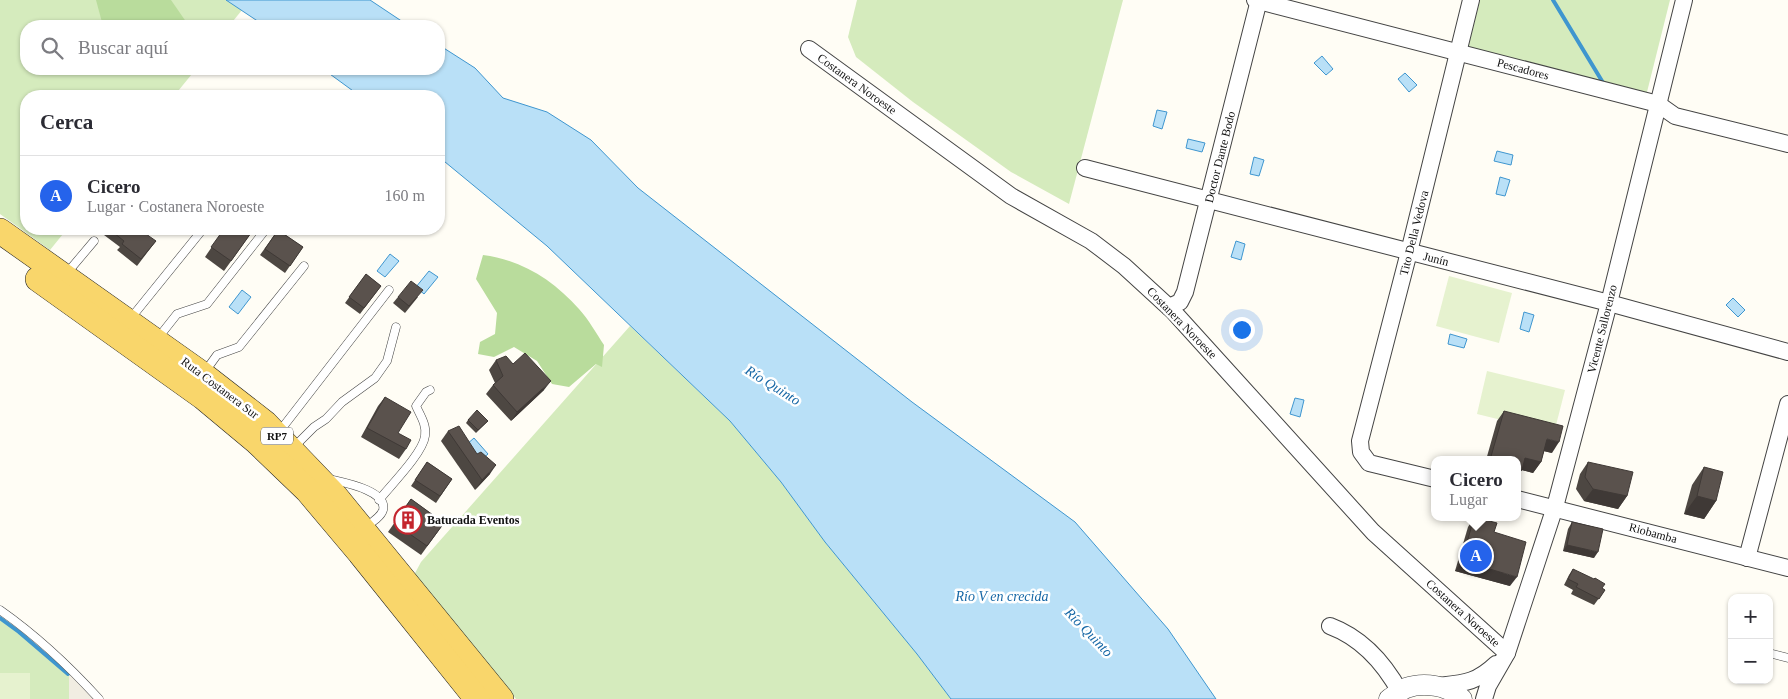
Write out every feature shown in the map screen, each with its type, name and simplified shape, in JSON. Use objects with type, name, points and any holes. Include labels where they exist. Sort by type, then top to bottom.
[{"type":"main road","name":"Ruta Costanera Sur","points":[[0,231],[202,374],[265,423],[316,475],[501,699]]},
{"type":"main road","name":"Ruta Costanera Sur","points":[[0,251],[203,397],[257,442],[307,490],[477,699]]},
{"type":"street","name":"Pescadores","points":[[1257,0],[1658,104],[1674,116],[1788,144]]},
{"type":"street","name":"Doctor Dante Bodo","points":[[1169,307],[1180,302],[1185,292],[1257,0]]},
{"type":"street","name":"Tito Della Vedova","points":[[1431,478],[1369,463],[1361,452],[1360,441],[1472,0]]},
{"type":"street","name":"Vicente Sallorenzo","points":[[1484,699],[1488,686],[1507,654],[1554,508],[1609,303],[1684,0]]},
{"type":"street","name":"Costanera Noroeste","points":[[809,49],[1011,196],[1091,241],[1124,266],[1169,307],[1373,532],[1507,654]]},
{"type":"street","name":"Junín","points":[[1085,168],[1609,303],[1788,352]]},
{"type":"street","points":[[1747,558],[1788,404]]},
{"type":"street","name":"Riobamba","points":[[1521,500],[1788,568]]},
{"type":"street","points":[[1330,626],[1343,631],[1373,655],[1388,672],[1395,695],[1406,688],[1426,685],[1462,684],[1476,680],[1507,654]]},
{"type":"street","points":[[1437,686],[1462,699]]},
{"type":"lane","points":[[128,322],[198,235]]},
{"type":"lane","points":[[155,341],[177,314],[207,304],[261,235]]},
{"type":"lane","points":[[64,276],[94,241]]},
{"type":"lane","points":[[202,374],[216,355],[239,347],[304,266]]},
{"type":"lane","points":[[284,442],[389,290]]},
{"type":"lane","points":[[284,442],[314,427],[342,402],[375,378],[387,361],[396,327]]},
{"type":"lane","points":[[379,500],[421,447],[426,435],[416,406],[426,392],[430,390]]},
{"type":"lane","points":[[316,475],[361,486],[382,503],[383,510],[378,517],[362,529]]},
{"type":"lane","points":[[0,610],[26,628],[72,669],[99,699]]},
{"type":"lane","points":[[1773,654],[1788,658]]},
{"type":"green space","points":[[0,0],[226,0],[242,10],[234,20],[20,20],[20,75],[191,75],[179,90],[20,90],[20,228],[0,214]]},
{"type":"green space","points":[[96,0],[171,0],[185,20],[101,20]]},
{"type":"green space","points":[[857,0],[1123,0],[1069,204],[1011,172],[913,102],[856,57],[848,37]]},
{"type":"green space","points":[[1480,0],[1670,0],[1646,96],[1468,48]]},
{"type":"green space","points":[[29,235],[62,235],[50,250]]},
{"type":"green space","points":[[483,255],[511,261],[536,273],[559,289],[579,309],[604,345],[602,367],[596,364],[569,387],[552,384],[537,361],[514,347],[494,357],[478,354],[480,342],[495,334],[497,313],[476,279]]},
{"type":"green space","points":[[1449,276],[1512,293],[1499,343],[1436,326]]},
{"type":"green space","points":[[630,326],[730,421],[781,482],[825,542],[917,654],[951,699],[516,699],[414,575],[421,562]]},
{"type":"green space","points":[[1487,371],[1565,390],[1554,433],[1477,414]]},
{"type":"green space","points":[[0,618],[66,672],[90,699],[0,699]]},
{"type":"green space","points":[[0,673],[30,673],[30,699],[0,699]]},
{"type":"shaded area","points":[[69,672],[96,699],[69,699]]},
{"type":"water","points":[[226,0],[370,0],[400,20],[256,20]]},
{"type":"water","name":"Río V en crecida","points":[[445,49],[475,68],[503,98],[547,112],[591,140],[638,188],[912,402],[1075,522],[1168,629],[1216,699],[951,699],[917,654],[825,542],[781,482],[730,421],[547,246],[445,162],[445,90],[352,90],[331,75],[445,75]]},
{"type":"water","points":[[1322,56],[1333,69],[1326,75],[1314,63]]},
{"type":"water","points":[[1405,73],[1417,85],[1409,92],[1398,79]]},
{"type":"water","points":[[1157,110],[1167,112],[1162,129],[1153,126]]},
{"type":"water","points":[[1188,139],[1205,143],[1202,152],[1186,148]]},
{"type":"water","points":[[1497,151],[1513,155],[1511,165],[1494,161]]},
{"type":"water","points":[[1254,157],[1264,160],[1259,176],[1250,174]]},
{"type":"water","points":[[1500,177],[1510,180],[1505,196],[1496,194]]},
{"type":"water","points":[[1236,241],[1245,244],[1241,260],[1231,257]]},
{"type":"water","points":[[390,254],[399,261],[385,277],[377,271]]},
{"type":"water","points":[[429,271],[438,277],[424,294],[416,287]]},
{"type":"water","points":[[242,290],[251,297],[238,314],[229,307]]},
{"type":"water","points":[[1733,298],[1745,310],[1738,317],[1726,305]]},
{"type":"water","points":[[1524,312],[1534,315],[1529,332],[1520,329]]},
{"type":"water","points":[[1450,334],[1467,339],[1464,348],[1448,344]]},
{"type":"water","points":[[1295,398],[1304,400],[1300,417],[1290,414]]},
{"type":"water","points":[[474,438],[488,454],[480,461],[466,445]]},
{"type":"building","points":[[116,235],[148,235],[156,241],[141,259],[122,244],[124,241]]},
{"type":"building","points":[[220,235],[250,235],[231,261],[211,247]]},
{"type":"building","points":[[275,235],[285,235],[303,247],[290,266],[265,249]]},
{"type":"building","points":[[366,274],[381,286],[364,308],[349,297]]},
{"type":"building","points":[[411,281],[423,290],[409,306],[398,297]]},
{"type":"building","points":[[525,353],[551,381],[517,412],[493,385],[503,376],[496,360],[506,356],[513,364]]},
{"type":"building","points":[[385,397],[411,412],[398,433],[411,440],[406,449],[367,428]]},
{"type":"building","points":[[477,410],[488,421],[478,430],[468,420]]},
{"type":"building","points":[[1504,411],[1563,426],[1559,442],[1547,439],[1541,462],[1525,458],[1522,470],[1521,456],[1491,456]]},
{"type":"building","points":[[459,426],[477,454],[481,452],[496,465],[482,480],[448,431]]},
{"type":"building","points":[[427,462],[452,479],[440,496],[415,480]]},
{"type":"building","points":[[1588,462],[1633,472],[1627,496],[1593,489],[1585,477]]},
{"type":"building","points":[[1704,467],[1723,472],[1716,501],[1697,496]]},
{"type":"building","points":[[411,499],[444,523],[427,546],[394,523]]},
{"type":"building","points":[[1473,521],[1497,523],[1494,532],[1526,542],[1517,577],[1462,561]]},
{"type":"building","points":[[1572,522],[1603,529],[1598,552],[1567,545]]},
{"type":"building","points":[[1573,569],[1605,584],[1602,588],[1605,590],[1599,599],[1576,587],[1578,584],[1568,579]]},
{"type":"waterway","points":[[1553,0],[1605,86]]},
{"type":"waterway","points":[[0,618],[68,674]]},
{"type":"place","name":"Batucada Eventos","points":[[408,520]]},
{"type":"place","name":"Cicero","points":[[1476,556]]},
{"type":"water label","name":"Río Quinto","points":[[773,385]]},
{"type":"water label","name":"Río Quinto","points":[[1089,632]]}]
